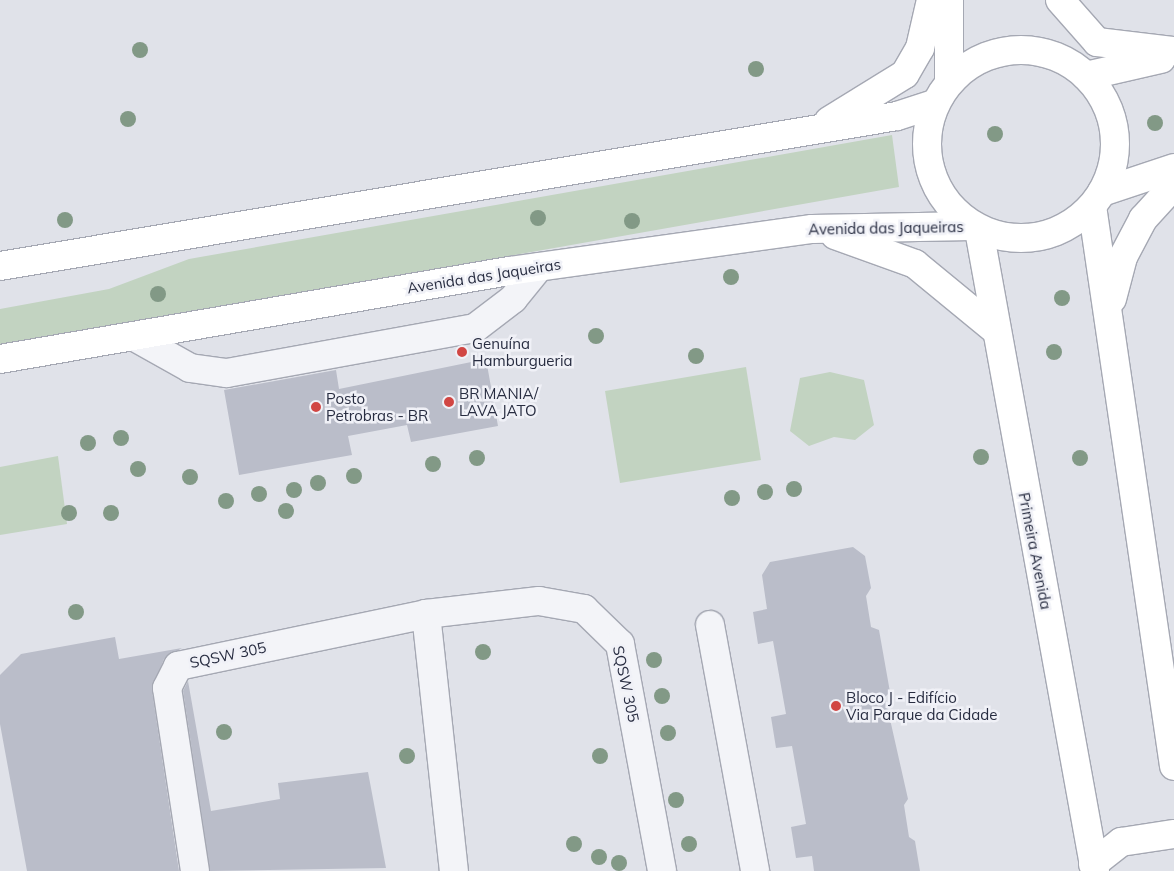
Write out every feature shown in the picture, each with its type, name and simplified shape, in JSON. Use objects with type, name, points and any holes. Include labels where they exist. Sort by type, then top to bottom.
[{"type":"main road","points":[[814,130],[905,74],[920,48],[931,0]]},
{"type":"main road","points":[[949,0],[942,93],[926,143],[928,164],[944,200],[975,228],[1004,237],[1043,236],[1078,220],[1097,199],[1110,173],[1115,131],[1110,111],[1076,69],[1055,0]]},
{"type":"main road","points":[[1060,0],[1097,42],[1174,51]]},
{"type":"main road","points":[[0,266],[897,116],[942,93],[983,57],[1004,50],[1047,53],[1076,69],[1174,56]]},
{"type":"main road","points":[[1097,199],[1174,168]]},
{"type":"main road","points":[[1109,316],[1123,257],[1142,219],[1174,185]]},
{"type":"main road","points":[[1097,199],[1109,316],[1174,766]]},
{"type":"main road","name":"Avenida das Jaqueiras","points":[[0,359],[539,266],[812,229],[975,228]]},
{"type":"main road","name":"Primeira Avenida","points":[[975,228],[1094,868]]},
{"type":"main road","points":[[812,229],[915,264],[994,329]]},
{"type":"main road","points":[[1094,868],[1122,842],[1174,834]]},
{"type":"street","points":[[133,336],[190,368],[227,373],[475,328],[513,299],[539,266]]},
{"type":"street","name":"SQSW 305","points":[[195,871],[167,688],[173,671],[186,663],[426,614],[560,602],[584,609],[612,632],[620,644],[662,871]]},
{"type":"street","points":[[426,614],[454,871]]},
{"type":"street","points":[[710,625],[755,871]]},
{"type":"green space","points":[[892,135],[899,187],[0,346],[0,309],[109,289],[189,259]]},
{"type":"green space","points":[[746,367],[761,460],[620,483],[605,391]]},
{"type":"green space","points":[[830,372],[864,380],[874,425],[855,440],[834,437],[809,446],[790,431],[800,378]]},
{"type":"green space","points":[[58,456],[67,524],[0,535],[0,467]]},
{"type":"building","name":"Posto Petrobras - BR","points":[[486,359],[498,426],[411,442],[407,425],[348,436],[352,455],[239,475],[224,390],[336,370],[339,389]]},
{"type":"building","name":"Bloco J - Edifício Via Parque da Cidade","points":[[853,547],[865,556],[871,588],[866,596],[871,627],[879,630],[890,692],[885,697],[908,799],[904,805],[909,837],[915,841],[920,871],[814,871],[812,856],[796,858],[791,827],[806,824],[792,746],[776,748],[771,717],[786,714],[773,641],[758,644],[753,612],[767,609],[762,575],[770,562]]},
{"type":"building","points":[[115,637],[119,659],[182,648],[164,659],[152,690],[179,871],[27,871],[0,724],[0,675],[21,654]]},
{"type":"building","points":[[188,681],[211,811],[280,799],[278,783],[368,772],[386,868],[210,871],[183,691]]},
{"type":"place","name":"Genuína Hamburgueria","points":[[462,352]]},
{"type":"place","name":"BR MANIA/ LAVA JATO","points":[[449,402]]},
{"type":"place","name":"Posto Petrobras - BR","points":[[316,407]]},
{"type":"place","name":"Bloco J - Edifício Via Parque da Cidade","points":[[836,706]]}]
